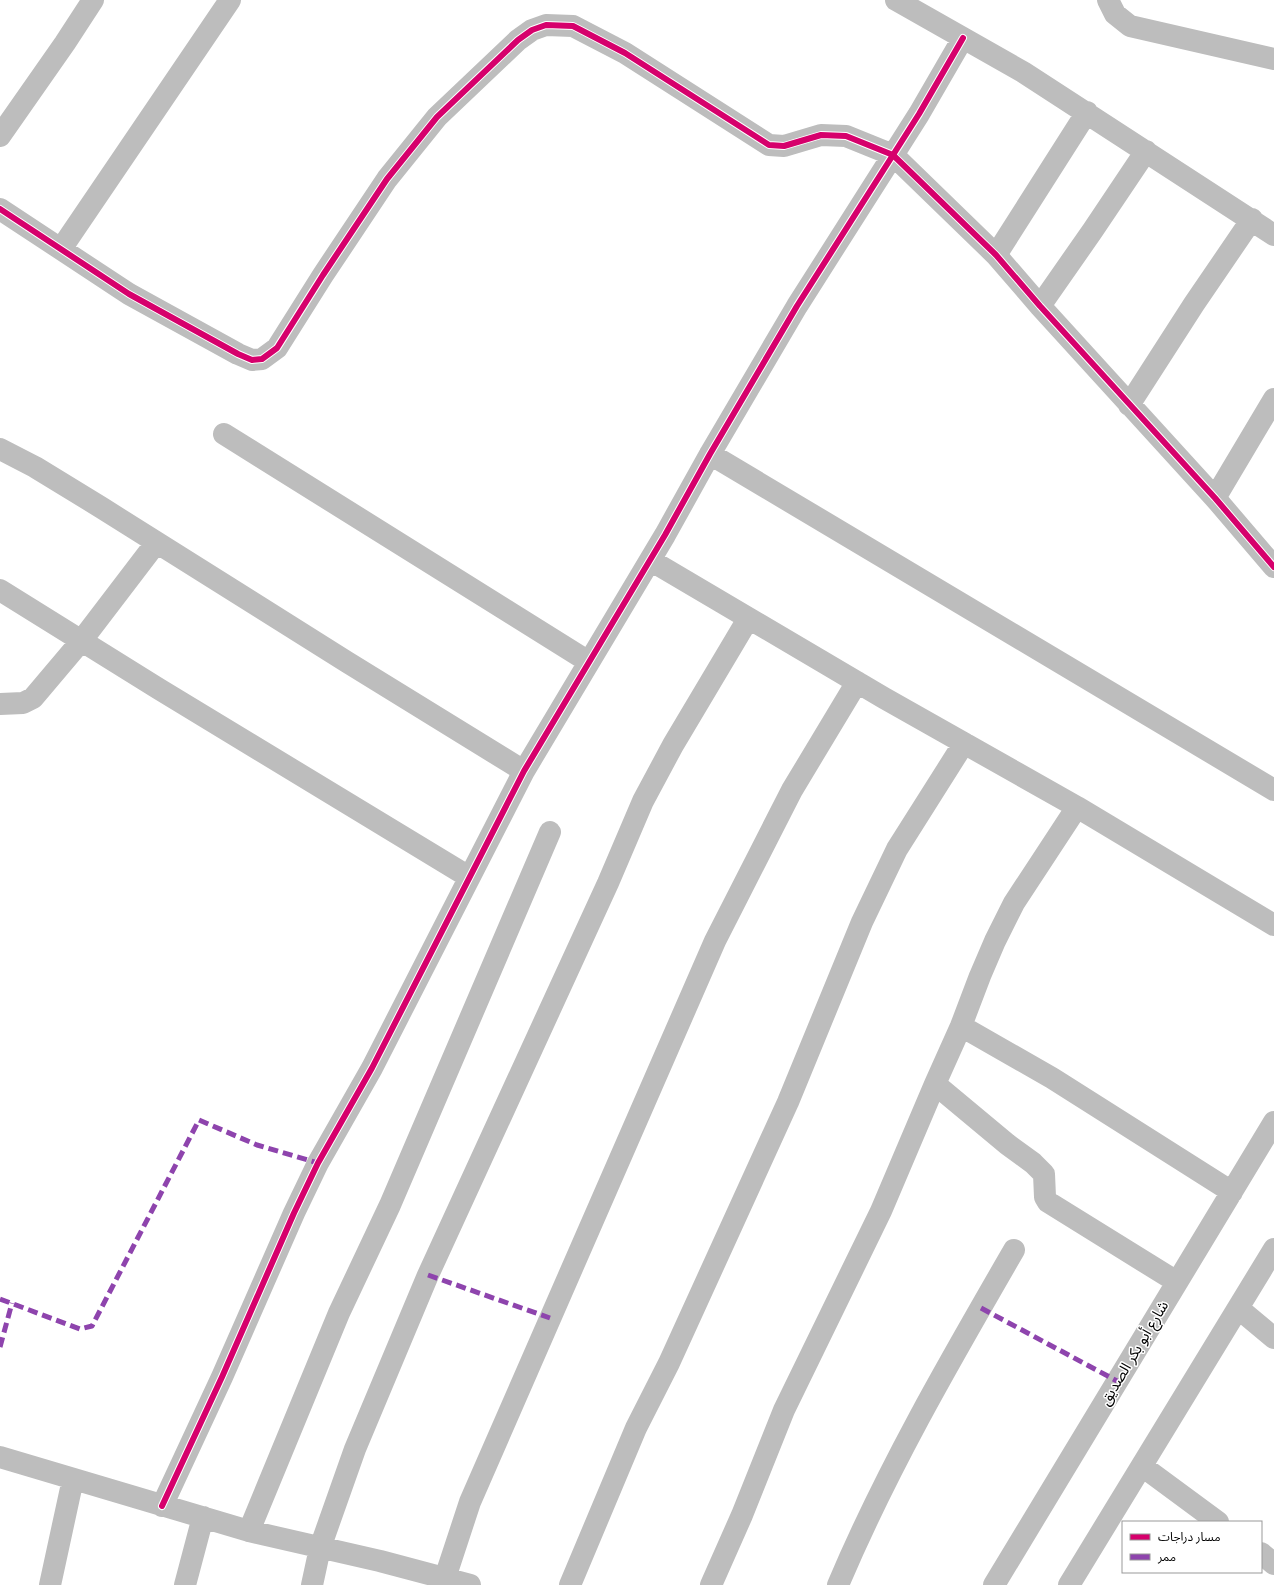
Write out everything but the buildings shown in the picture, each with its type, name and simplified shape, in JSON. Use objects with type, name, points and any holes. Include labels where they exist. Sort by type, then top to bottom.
[{"type":"street","points":[[0,136],[65,43],[92,0]]},
{"type":"street","points":[[62,249],[230,0]]},
{"type":"street","points":[[896,0],[1024,72],[1252,219],[1274,235]]},
{"type":"street","points":[[1108,0],[1115,14],[1130,26],[1274,59]]},
{"type":"street","points":[[0,209],[129,294],[238,354],[252,360],[262,359],[277,348],[323,275],[387,179],[437,117],[518,40],[532,30],[546,25],[573,26],[625,53],[768,145],[784,146],[821,135],[846,136],[893,155],[996,255],[1129,405],[1215,498],[1274,567]]},
{"type":"street","points":[[162,1506],[222,1377],[294,1213],[318,1163],[372,1068],[524,771],[650,560],[797,306],[919,114],[963,38]]},
{"type":"street","points":[[996,255],[1087,112]]},
{"type":"street","points":[[1040,306],[1146,151]]},
{"type":"street","points":[[1129,405],[1194,304],[1252,219]]},
{"type":"street","points":[[1215,498],[1274,399]]},
{"type":"street","points":[[224,434],[589,662]]},
{"type":"street","points":[[0,449],[35,467],[102,508],[524,771]]},
{"type":"street","points":[[710,454],[1274,790]]},
{"type":"street","points":[[0,704],[23,703],[32,698],[82,640],[156,543]]},
{"type":"street","points":[[650,560],[857,682],[1077,806],[1274,925]]},
{"type":"street","points":[[0,590],[159,689],[469,877]]},
{"type":"street","points":[[312,1585],[320,1548],[355,1449],[428,1275],[604,890],[643,801],[673,745],[748,619]]},
{"type":"street","points":[[445,1578],[470,1502],[716,941],[792,790],[857,682]]},
{"type":"street","points":[[570,1585],[636,1428],[669,1364],[788,1102],[866,915],[897,849],[964,742]]},
{"type":"street","points":[[711,1585],[742,1515],[784,1410],[881,1211],[961,1026],[995,941],[1014,904],[1077,806]]},
{"type":"street","points":[[249,1531],[339,1313],[390,1205],[550,832]]},
{"type":"street","points":[[961,1026],[1052,1078],[1232,1192]]},
{"type":"street","points":[[935,1084],[1007,1144],[1040,1168],[1044,1174],[1044,1197],[1048,1202],[1177,1282]]},
{"type":"street","name":"شارع أبو بكر الصديق","points":[[994,1585],[1274,1122]]},
{"type":"street","points":[[1069,1585],[1274,1249]]},
{"type":"street","points":[[838,1585],[853,1549],[894,1463],[1014,1250]]},
{"type":"street","points":[[1238,1308],[1274,1338]]},
{"type":"street","points":[[0,1457],[249,1531],[470,1585]]},
{"type":"street","points":[[1142,1466],[1217,1521]]},
{"type":"street","points":[[50,1585],[73,1479]]},
{"type":"street","points":[[185,1585],[203,1518]]},
{"type":"street","points":[[1262,1554],[1274,1564]]},
{"type":"marked path","points":[[0,1299],[80,1329],[92,1326],[199,1120],[257,1145],[318,1163]]},
{"type":"marked path","points":[[428,1275],[550,1318]]},
{"type":"marked path","points":[[0,1347],[12,1303]]},
{"type":"marked path","points":[[981,1308],[1117,1381]]},
{"type":"cycle path","points":[[0,209],[129,294],[238,354],[252,360],[262,359],[277,348],[323,275],[387,179],[437,117],[518,40],[532,30],[546,25],[573,26],[625,53],[769,145],[784,146],[821,135],[846,136],[893,155],[919,114],[963,38]]},
{"type":"cycle path","points":[[162,1506],[222,1377],[294,1213],[318,1163],[372,1068],[524,771],[665,535],[710,454],[797,306],[893,155],[996,255],[1040,306],[1215,498],[1274,567]]}]
